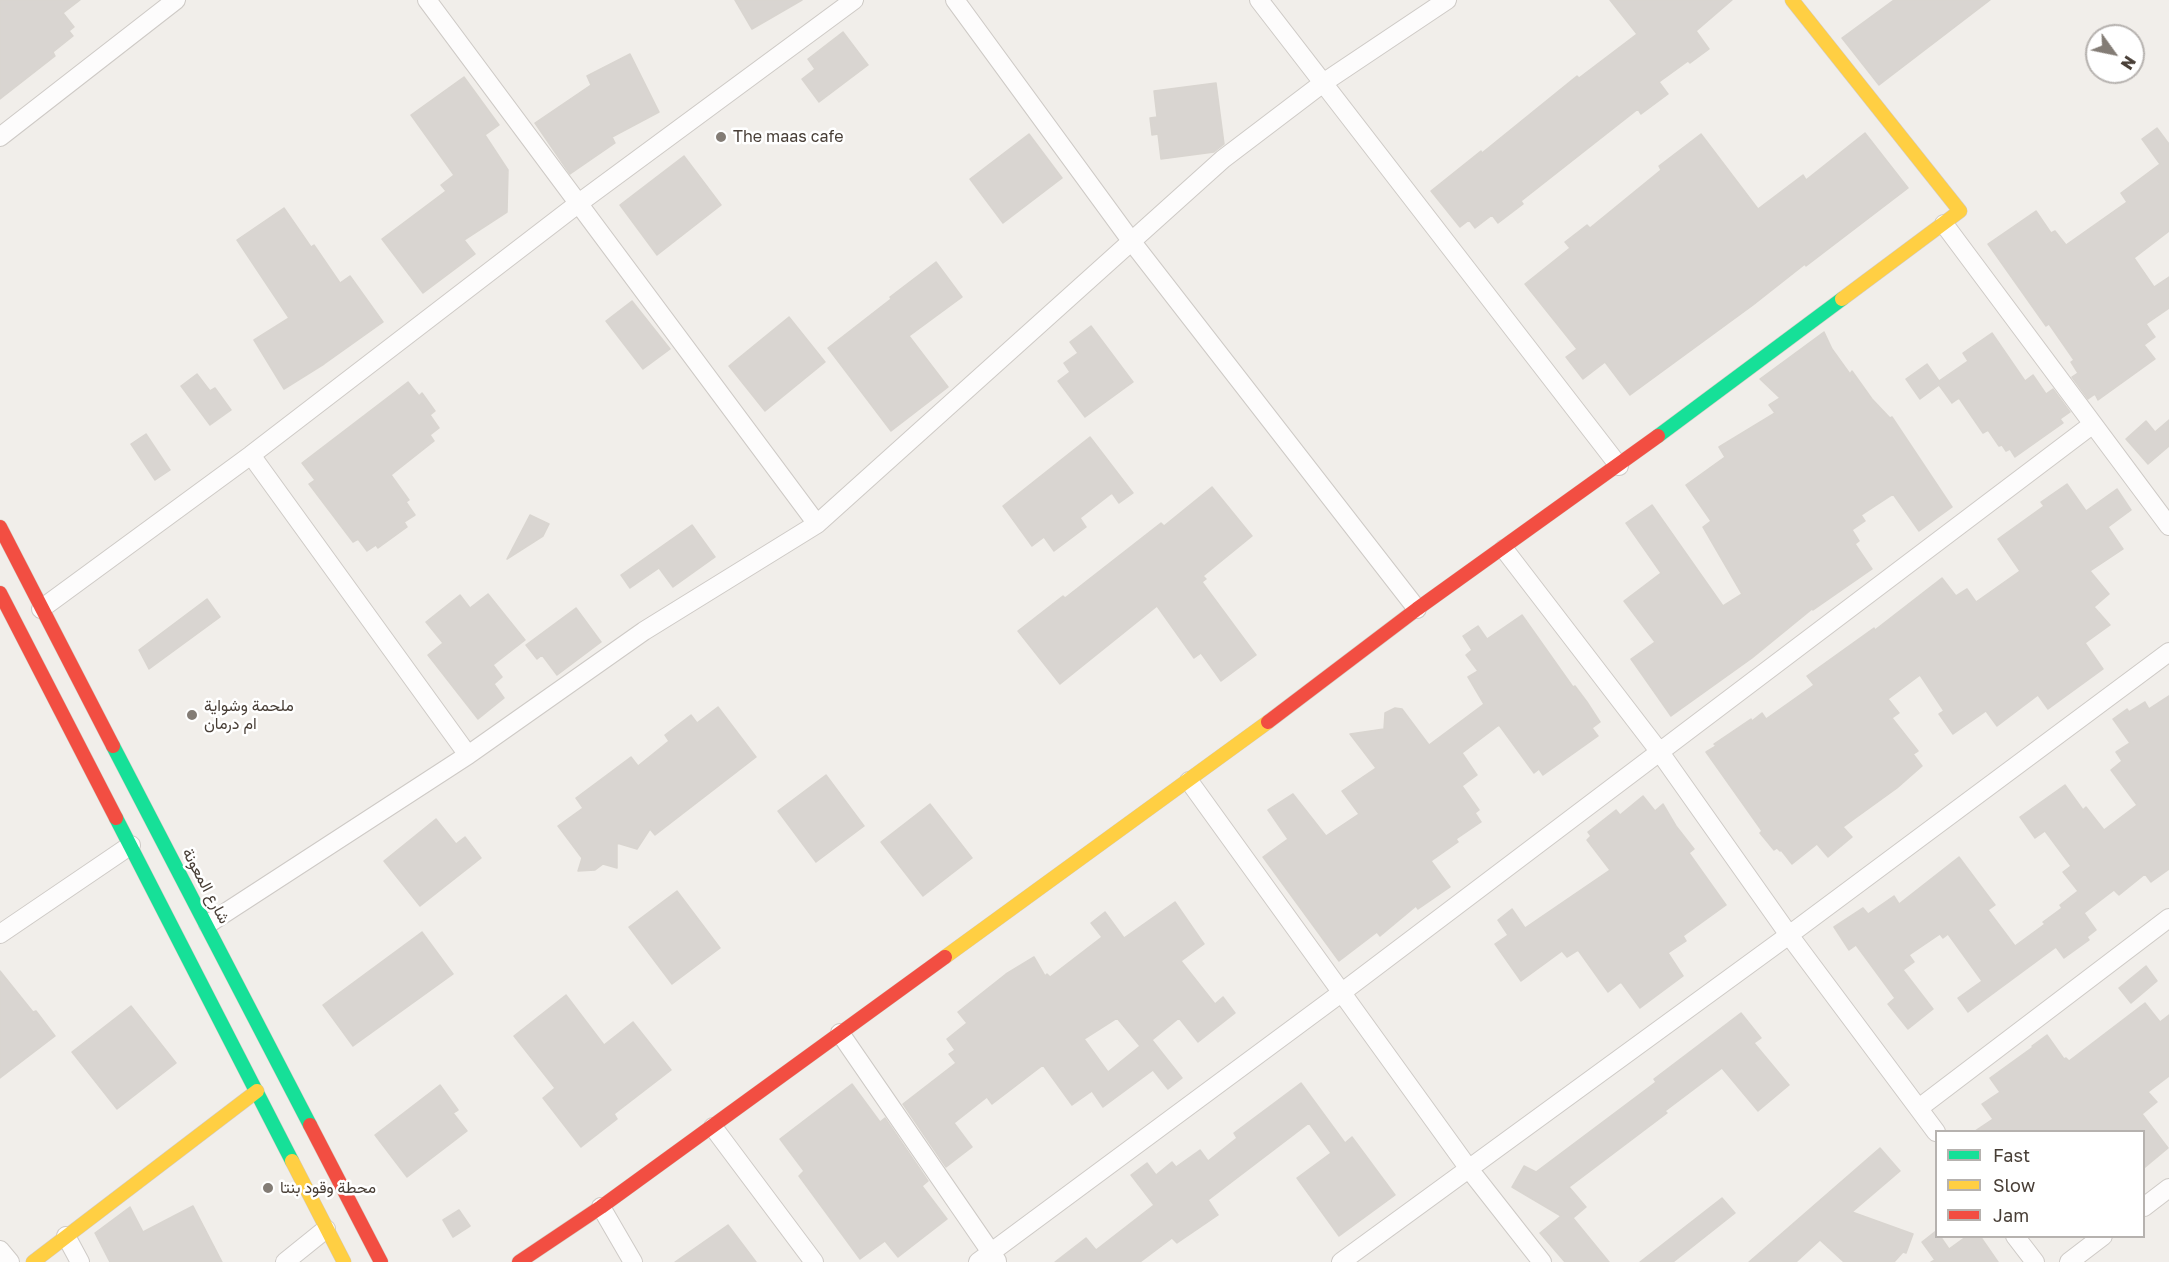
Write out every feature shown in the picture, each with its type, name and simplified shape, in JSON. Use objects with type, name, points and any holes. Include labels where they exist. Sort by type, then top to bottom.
[{"type":"main road","points":[[519,1262],[601,1207],[1189,781],[1417,609],[1619,466],[1960,211],[1792,0]]},
{"type":"main road","name":"شارع المعونة","points":[[0,527],[208,924],[381,1262]]},
{"type":"main road","points":[[0,593],[344,1262]]},
{"type":"main road","points":[[33,1262],[257,1091]]},
{"type":"street","points":[[0,137],[176,0]]},
{"type":"street","points":[[427,0],[817,524]]},
{"type":"street","points":[[41,609],[251,454],[579,203],[854,0]]},
{"type":"street","points":[[955,0],[1132,242],[1417,609]]},
{"type":"street","points":[[1259,0],[1619,466]]},
{"type":"street","points":[[208,924],[468,755],[644,631],[817,524],[1223,159],[1323,82],[1447,0]]},
{"type":"street","points":[[1944,224],[2169,526]]},
{"type":"street","points":[[840,1033],[989,1259],[2093,424]]},
{"type":"street","points":[[251,454],[468,755]]},
{"type":"street","points":[[1504,549],[1659,751],[1789,935],[1935,1131]]},
{"type":"street","points":[[1341,1262],[1789,935],[2169,652]]},
{"type":"street","points":[[1189,781],[1469,1169],[1542,1262]]},
{"type":"street","points":[[0,934],[131,845]]},
{"type":"street","points":[[1919,1108],[2169,918]]},
{"type":"street","points":[[713,1126],[814,1262]]},
{"type":"street","points":[[2145,1206],[2169,1188]]},
{"type":"street","points":[[601,1207],[633,1262]]},
{"type":"street","points":[[285,1262],[326,1230]]},
{"type":"street","points":[[66,1236],[81,1262]]},
{"type":"street","points":[[2017,1238],[2035,1262]]},
{"type":"street","points":[[2069,1262],[2100,1238]]},
{"type":"street","points":[[0,1250],[10,1262]]},
{"type":"building","points":[[0,0],[80,0],[63,13],[74,27],[69,31],[73,36],[53,52],[55,56],[0,99]]},
{"type":"building","points":[[735,0],[802,0],[752,29]]},
{"type":"building","points":[[1610,0],[1732,0],[1696,31],[1709,49],[1659,82],[1668,94],[1641,114],[1638,109],[1521,201],[1523,204],[1498,223],[1492,215],[1475,228],[1469,220],[1460,227],[1431,191],[1577,76],[1579,78],[1637,34]]},
{"type":"building","points":[[1894,0],[1990,0],[1879,85],[1842,38]]},
{"type":"building","points":[[843,32],[868,65],[819,102],[802,79],[815,69],[808,59]]},
{"type":"building","points":[[630,54],[659,112],[612,137],[615,143],[570,174],[535,123],[591,85],[587,76]]},
{"type":"building","points":[[464,77],[499,125],[485,135],[508,170],[507,212],[464,240],[475,254],[423,293],[382,239],[446,191],[441,185],[454,175],[411,115]]},
{"type":"building","points":[[1216,83],[1224,144],[1214,152],[1161,159],[1158,134],[1152,135],[1150,118],[1157,117],[1154,91]]},
{"type":"building","points":[[2157,128],[2169,144],[2169,231],[2134,258],[2154,287],[2169,277],[2169,308],[2146,324],[2155,337],[2144,345],[2155,359],[2098,400],[2095,394],[2088,399],[2072,377],[2078,373],[2071,362],[2074,360],[2049,324],[2046,326],[1988,244],[2036,211],[2051,233],[2055,231],[2066,245],[2127,202],[2121,193],[2160,164],[2142,139]]},
{"type":"building","points":[[1865,133],[1908,188],[1630,395],[1605,362],[1583,379],[1566,357],[1577,349],[1525,284],[1570,248],[1565,242],[1587,225],[1590,228],[1661,170],[1659,166],[1701,134],[1758,209],[1803,175],[1806,180]]},
{"type":"building","points":[[1029,134],[1062,178],[1003,223],[970,179]]},
{"type":"building","points":[[684,156],[721,205],[657,255],[620,205]]},
{"type":"building","points":[[284,208],[311,247],[314,245],[340,283],[350,276],[383,322],[284,389],[254,340],[289,318],[237,240]]},
{"type":"building","points":[[936,262],[962,297],[909,336],[948,387],[891,431],[828,348]]},
{"type":"building","points":[[632,301],[670,349],[643,369],[606,321]]},
{"type":"building","points":[[789,317],[825,362],[765,411],[729,366]]},
{"type":"building","points":[[1091,326],[1133,382],[1085,417],[1058,381],[1070,372],[1064,363],[1078,353],[1070,342]]},
{"type":"building","points":[[1824,332],[1832,349],[1850,374],[1852,371],[1872,399],[1890,418],[1892,417],[1952,507],[1919,531],[1893,494],[1861,515],[1865,521],[1852,530],[1859,541],[1855,544],[1872,569],[1812,609],[1752,658],[1671,716],[1631,659],[1655,642],[1624,601],[1661,573],[1626,523],[1652,505],[1723,606],[1742,594],[1703,527],[1711,521],[1686,485],[1725,457],[1719,447],[1775,413],[1769,405],[1780,398],[1760,379]]},
{"type":"building","points":[[1992,333],[2025,381],[2033,375],[2046,394],[2053,389],[2070,412],[2060,419],[2063,423],[2015,457],[2010,449],[2006,451],[2002,445],[1999,446],[1988,430],[1983,433],[1959,398],[1952,403],[1939,385],[1920,399],[1906,379],[1927,364],[1939,381],[1968,361],[1963,353]]},
{"type":"building","points":[[197,374],[210,391],[215,388],[231,410],[210,425],[181,386]]},
{"type":"building","points":[[408,382],[419,396],[422,393],[435,411],[430,415],[439,428],[430,435],[434,441],[391,475],[409,500],[406,502],[415,515],[404,522],[407,527],[378,548],[376,545],[367,551],[358,539],[353,542],[309,484],[315,480],[302,463]]},
{"type":"building","points":[[2169,420],[2169,446],[2148,464],[2126,439],[2146,421],[2155,432]]},
{"type":"building","points":[[146,434],[170,470],[155,480],[131,444]]},
{"type":"building","points":[[1090,437],[1133,493],[1119,503],[1112,493],[1080,518],[1086,527],[1054,551],[1044,537],[1032,546],[1003,506]]},
{"type":"building","points":[[2067,484],[2086,511],[2117,489],[2131,510],[2108,527],[2123,549],[2090,571],[2109,594],[2094,607],[2110,625],[2085,643],[2103,669],[2048,709],[2038,695],[1997,726],[1986,711],[1953,734],[1939,714],[1944,711],[1920,675],[1888,699],[1899,713],[1892,718],[1918,751],[1913,754],[1922,766],[1897,788],[1843,827],[1852,837],[1828,857],[1817,844],[1792,864],[1781,850],[1777,848],[1774,850],[1760,833],[1762,831],[1706,752],[1751,719],[1752,721],[1762,713],[1766,719],[1814,685],[1807,676],[1874,628],[1875,630],[1942,578],[1956,596],[1967,589],[1976,602],[2020,571],[1998,539],[2044,506],[2041,502]]},
{"type":"building","points":[[1212,487],[1252,536],[1203,576],[1206,579],[1202,582],[1256,655],[1221,681],[1201,653],[1194,658],[1157,606],[1060,684],[1018,631],[1063,596],[1065,598],[1161,523],[1164,526]]},
{"type":"building","points":[[530,515],[549,524],[543,536],[507,559]]},
{"type":"building","points":[[692,525],[715,557],[673,587],[659,568],[630,588],[621,575]]},
{"type":"building","points":[[488,594],[525,640],[493,665],[502,677],[494,684],[504,698],[478,719],[428,655],[443,643],[426,622],[460,595],[470,608]]},
{"type":"building","points":[[207,599],[220,617],[149,669],[139,650]]},
{"type":"building","points":[[576,608],[601,642],[557,675],[542,655],[537,659],[526,645]]},
{"type":"building","points":[[1522,615],[1600,722],[1592,728],[1598,736],[1543,775],[1539,769],[1534,773],[1499,725],[1462,753],[1477,775],[1462,786],[1479,810],[1475,813],[1481,822],[1456,839],[1458,842],[1431,861],[1450,887],[1418,909],[1416,906],[1380,936],[1377,932],[1339,961],[1263,857],[1288,839],[1268,810],[1293,794],[1326,836],[1359,814],[1342,791],[1376,768],[1350,734],[1384,729],[1385,713],[1395,708],[1402,709],[1429,745],[1484,704],[1468,677],[1478,671],[1466,655],[1472,650],[1463,636],[1478,626],[1487,639]]},
{"type":"building","points":[[2169,696],[2169,869],[2151,882],[2145,874],[2119,895],[2114,890],[2084,913],[2096,930],[2087,937],[2089,940],[2064,958],[2056,947],[1968,1012],[1958,998],[1982,981],[1948,934],[1943,938],[1940,934],[1909,955],[1914,962],[1903,970],[1933,1009],[1908,1029],[1888,1004],[1895,998],[1856,945],[1849,950],[1834,927],[1863,908],[1868,914],[1894,896],[1899,904],[1959,857],[1995,905],[1988,910],[2015,946],[2045,924],[2043,922],[2062,908],[2060,905],[2078,891],[2063,872],[2071,866],[2045,831],[2035,838],[2020,817],[2065,785],[2083,810],[2086,807],[2104,830],[2137,805],[2111,770],[2122,761],[2116,752],[2130,743],[2113,719],[2127,709],[2129,712],[2145,702],[2149,709]]},
{"type":"building","points":[[718,707],[756,757],[655,835],[650,829],[637,849],[617,843],[617,868],[603,864],[595,870],[578,871],[582,858],[558,826],[583,808],[576,798],[631,757],[638,766],[669,741],[665,735],[691,715],[697,723]]},
{"type":"building","points":[[826,775],[864,826],[816,862],[778,811]]},
{"type":"building","points":[[1643,796],[1655,811],[1663,804],[1694,849],[1689,853],[1726,905],[1683,936],[1686,941],[1668,953],[1683,976],[1640,1008],[1621,982],[1608,992],[1578,950],[1567,957],[1562,951],[1521,981],[1495,944],[1508,935],[1498,920],[1512,909],[1525,928],[1610,870],[1587,840],[1591,836],[1588,832],[1616,810],[1620,815]]},
{"type":"building","points":[[930,804],[972,858],[923,896],[881,842]]},
{"type":"building","points":[[436,819],[456,844],[465,837],[481,858],[420,906],[384,861]]},
{"type":"building","points":[[677,891],[720,948],[672,984],[629,927]]},
{"type":"building","points":[[1175,902],[1204,944],[1181,961],[1215,1004],[1223,997],[1235,1013],[1198,1042],[1179,1018],[1152,1040],[1182,1078],[1168,1089],[1153,1070],[1103,1107],[1092,1091],[1072,1105],[1043,1065],[992,1104],[987,1097],[954,1123],[972,1147],[946,1167],[903,1104],[956,1063],[949,1054],[955,1050],[947,1039],[967,1023],[958,1012],[1006,974],[1034,957],[1045,976],[1047,974],[1050,977],[1102,937],[1091,923],[1105,912],[1124,938]],"holes":[[[1117,1018],[1140,1046],[1108,1072],[1084,1039]]]},
{"type":"building","points":[[422,932],[453,974],[353,1046],[323,1005]]},
{"type":"building","points":[[2146,966],[2157,981],[2131,1003],[2119,988]]},
{"type":"building","points":[[0,971],[55,1036],[0,1078]]},
{"type":"building","points":[[566,995],[604,1045],[633,1022],[671,1070],[614,1114],[617,1119],[581,1147],[543,1098],[555,1088],[514,1036]]},
{"type":"building","points":[[2145,1003],[2160,1022],[2169,1015],[2169,1076],[2148,1092],[2157,1102],[2142,1114],[2168,1148],[2145,1167],[2145,1130],[1976,1130],[1993,1119],[1982,1104],[2000,1092],[1990,1078],[2032,1046],[2047,1035],[2064,1059],[2069,1061]]},
{"type":"building","points":[[131,1006],[176,1063],[117,1109],[72,1052]]},
{"type":"building","points":[[1741,1013],[1761,1038],[1754,1043],[1789,1085],[1758,1111],[1722,1068],[1665,1111],[1667,1113],[1569,1187],[1586,1207],[1573,1218],[1609,1262],[1565,1262],[1540,1233],[1561,1216],[1512,1187],[1524,1166],[1536,1172],[1656,1082],[1654,1079]]},
{"type":"building","points":[[1301,1083],[1345,1143],[1352,1137],[1395,1195],[1339,1236],[1297,1178],[1331,1153],[1309,1123],[1208,1200],[1218,1215],[1177,1243],[1172,1238],[1140,1262],[1055,1262],[1086,1238],[1096,1250],[1154,1205],[1131,1175],[1147,1163],[1156,1175],[1172,1162],[1176,1167],[1200,1150],[1208,1161],[1237,1138],[1234,1133]]},
{"type":"building","points":[[852,1084],[880,1122],[885,1118],[928,1181],[922,1186],[947,1219],[898,1257],[885,1241],[860,1259],[799,1176],[804,1171],[780,1139]]},
{"type":"building","points":[[440,1085],[458,1110],[453,1113],[467,1131],[407,1177],[375,1135]]},
{"type":"building","points":[[1880,1148],[1900,1171],[1852,1212],[1913,1234],[1906,1253],[1903,1252],[1894,1262],[1844,1262],[1820,1240],[1796,1262],[1749,1262]]},
{"type":"building","points":[[1722,1198],[1735,1213],[1673,1262],[1640,1262]]},
{"type":"building","points":[[193,1206],[222,1262],[110,1262],[95,1233],[130,1207],[143,1232]]},
{"type":"building","points":[[459,1210],[470,1226],[453,1237],[443,1220]]},
{"type":"building","points":[[728,1225],[756,1262],[675,1262]]},
{"type":"building","points":[[1935,1232],[1935,1238],[1941,1238],[1949,1249],[1964,1238],[1981,1238],[1998,1262],[1931,1262],[1935,1260],[1922,1242]]},
{"type":"traffic: fast","points":[[1658,436],[1842,299]]},
{"type":"traffic: fast","points":[[113,746],[310,1125]]},
{"type":"traffic: fast","points":[[116,818],[292,1161]]},
{"type":"traffic: slow","points":[[1792,0],[1960,211],[1842,299]]},
{"type":"traffic: slow","points":[[945,957],[1268,722]]},
{"type":"traffic: slow","points":[[33,1262],[257,1091]]},
{"type":"traffic: slow","points":[[292,1161],[344,1262]]},
{"type":"traffic: jam","points":[[1268,722],[1417,609],[1658,436]]},
{"type":"traffic: jam","points":[[0,527],[113,746]]},
{"type":"traffic: jam","points":[[0,593],[116,818]]},
{"type":"traffic: jam","points":[[519,1262],[601,1207],[945,957]]},
{"type":"traffic: jam","points":[[310,1125],[381,1262]]},
{"type":"place","name":"The maas cafe","points":[[721,137]]},
{"type":"place","name":"ملحمة وشواية ام درمان","points":[[192,715]]},
{"type":"place","name":"محطة وقود بنتا","points":[[268,1188]]}]
